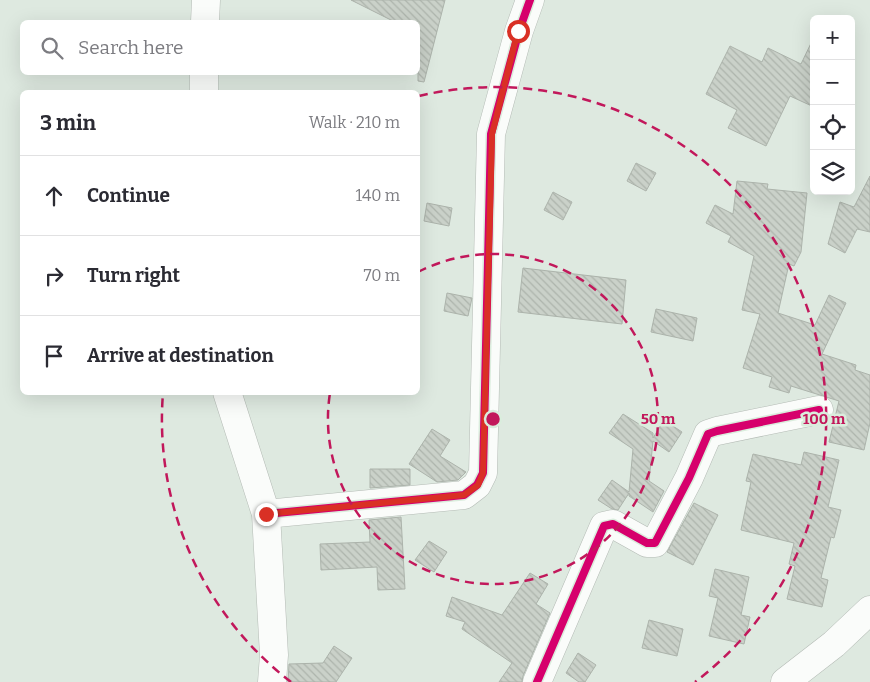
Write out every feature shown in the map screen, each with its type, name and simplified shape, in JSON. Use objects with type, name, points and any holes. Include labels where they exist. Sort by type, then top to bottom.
[{"type":"street","points":[[205,20],[206,0]]},
{"type":"street","points":[[266,514],[464,495],[478,485],[483,473],[492,134],[518,31],[530,0]]},
{"type":"street","points":[[204,75],[204,90]]},
{"type":"street","points":[[228,395],[266,514],[274,655],[272,682]]},
{"type":"street","points":[[537,682],[604,526],[613,524],[647,543],[655,543],[689,478],[708,434],[819,410]]},
{"type":"street","points":[[785,682],[834,644],[870,610]]},
{"type":"building","points":[[351,0],[445,0],[424,82],[418,81],[418,75],[420,75],[420,20],[391,20]]},
{"type":"building","points":[[810,45],[810,105],[790,96],[766,146],[728,128],[737,110],[706,94],[730,46],[762,62],[768,48],[801,64]]},
{"type":"building","points":[[636,163],[656,173],[646,191],[627,181]]},
{"type":"building","points":[[870,176],[870,232],[857,229],[845,253],[828,244],[840,202],[854,207]]},
{"type":"building","points":[[737,181],[768,184],[767,189],[807,193],[801,252],[794,266],[789,264],[778,313],[815,325],[829,295],[846,303],[822,354],[856,365],[855,370],[870,375],[870,423],[864,450],[829,442],[839,401],[791,386],[789,393],[769,387],[772,377],[743,368],[760,314],[742,310],[754,256],[728,242],[731,236],[706,223],[715,205],[733,214]]},
{"type":"building","points":[[553,192],[572,202],[563,220],[544,210]]},
{"type":"building","points":[[427,203],[452,208],[449,226],[424,221]]},
{"type":"building","points":[[523,268],[626,280],[622,324],[518,312]]},
{"type":"building","points":[[447,293],[472,298],[468,316],[444,311]]},
{"type":"building","points":[[656,309],[697,318],[693,341],[651,332]]},
{"type":"building","points":[[623,414],[653,433],[653,438],[664,420],[682,432],[669,452],[653,441],[649,481],[664,491],[653,512],[629,496],[629,493],[618,510],[612,509],[598,500],[612,480],[629,492],[633,449],[609,433]]},
{"type":"building","points":[[432,429],[450,440],[440,456],[466,472],[458,480],[437,482],[409,464]]},
{"type":"building","points":[[804,452],[839,460],[828,507],[841,510],[834,538],[831,537],[821,578],[828,580],[822,607],[787,599],[795,566],[789,564],[794,543],[741,530],[751,482],[746,481],[753,454],[801,465]]},
{"type":"building","points":[[370,469],[410,469],[410,485],[370,488]]},
{"type":"building","points":[[694,503],[718,515],[693,565],[667,552]]},
{"type":"building","points":[[401,517],[405,589],[378,590],[377,567],[321,570],[320,544],[370,542],[369,520]]},
{"type":"building","points":[[429,541],[447,552],[434,572],[415,560]]},
{"type":"building","points":[[715,569],[749,577],[741,615],[750,617],[744,644],[709,636],[718,598],[709,596]]},
{"type":"building","points":[[530,573],[548,584],[536,604],[550,613],[522,682],[499,682],[512,663],[462,629],[465,622],[446,616],[452,597],[502,615]]},
{"type":"building","points":[[649,620],[683,629],[677,656],[642,648]]},
{"type":"building","points":[[334,646],[352,658],[336,682],[288,682],[289,664],[323,663]]},
{"type":"building","points":[[578,653],[596,665],[585,682],[579,682],[566,673]]},
{"type":"cycle path","points":[[266,514],[464,495],[477,485],[483,473],[491,134],[519,31],[530,0]]},
{"type":"cycle path","points":[[537,682],[604,526],[613,524],[647,543],[655,543],[689,478],[708,434],[819,410]]},
{"type":"route","points":[[266,514],[464,495],[478,485],[483,473],[492,134],[518,31]]}]
